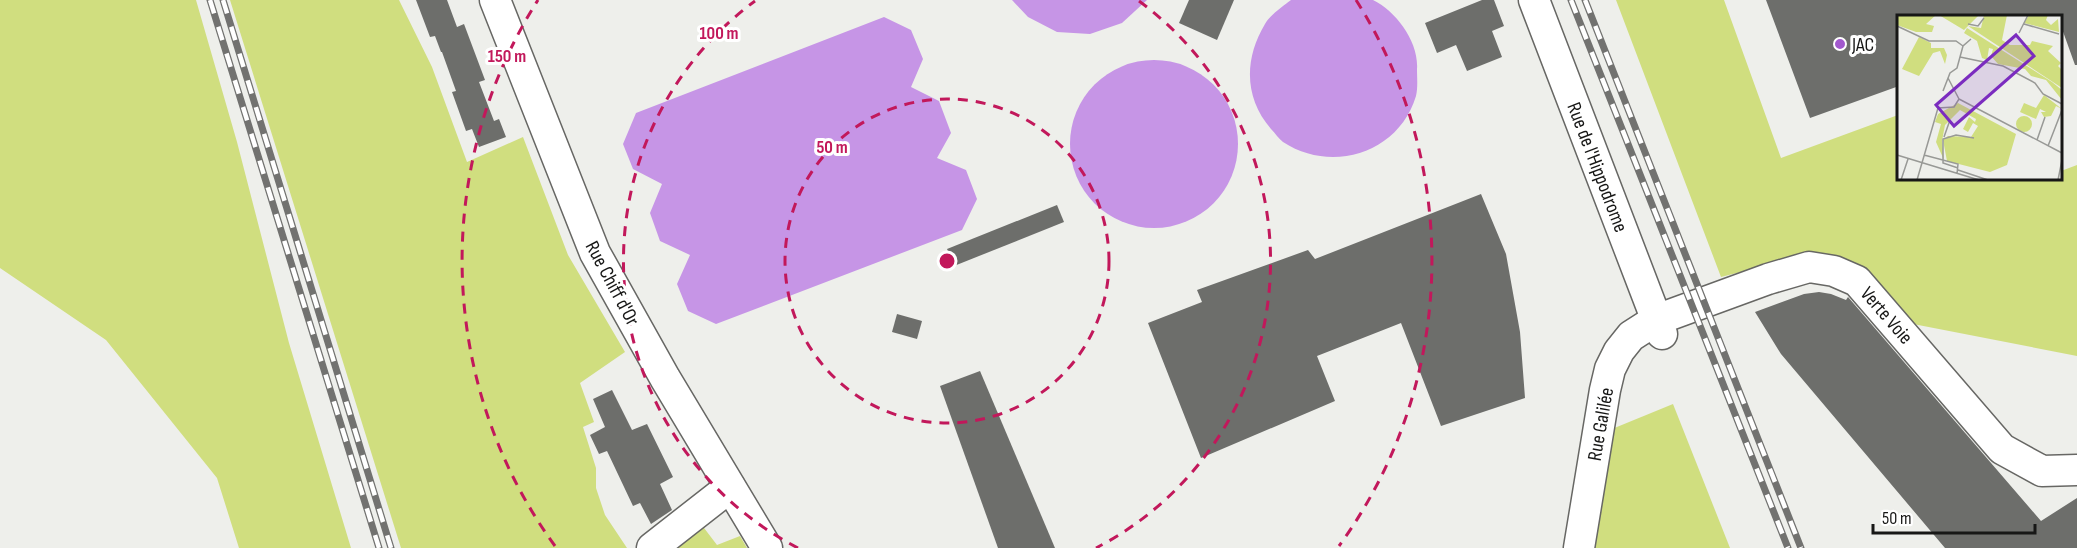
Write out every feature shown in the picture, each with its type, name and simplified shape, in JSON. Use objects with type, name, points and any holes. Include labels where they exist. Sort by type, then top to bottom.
[{"type":"street","name":"Rue Chiff d'Or","points":[[495,0],[594,253],[767,548]]},
{"type":"street","name":"Rue de l'Hippodrome","points":[[1534,0],[1659,327]]},
{"type":"street","name":"Verte Voie","points":[[1659,327],[1768,279],[1809,267],[1834,272],[1857,280],[2002,449],[2042,471],[2077,470]]},
{"type":"street","name":"Rue Galilée","points":[[1579,548],[1610,369],[1619,351],[1631,336],[1659,327]]},
{"type":"street","points":[[652,548],[730,487]]},
{"type":"green space","points":[[0,0],[196,0],[237,142],[289,343],[351,548],[239,548],[217,478],[106,340],[0,268]]},
{"type":"green space","points":[[230,0],[399,0],[432,67],[467,162],[523,137],[568,255],[625,352],[580,383],[594,422],[583,427],[596,468],[596,488],[605,515],[627,548],[401,548]]},
{"type":"green space","points":[[1616,0],[1724,0],[1781,158],[1897,115],[1897,180],[2062,180],[2062,171],[2077,165],[2077,356],[1908,323],[1808,255],[1721,277]]},
{"type":"green space","points":[[1673,404],[1730,548],[1593,548],[1612,429]]},
{"type":"green space","points":[[701,524],[717,545],[740,536],[747,548],[670,548]]},
{"type":"shaded area","points":[[1012,0],[1147,0],[1122,23],[1090,34],[1057,32],[1028,17]]},
{"type":"shaded area","points":[[1291,0],[1373,0],[1390,12],[1404,28],[1417,59],[1416,96],[1407,116],[1395,132],[1379,144],[1362,152],[1342,157],[1302,152],[1283,142],[1262,117],[1252,91],[1250,78],[1253,51],[1267,21]]},
{"type":"shaded area","points":[[884,17],[911,30],[923,59],[911,87],[939,101],[951,133],[937,158],[966,170],[977,199],[962,230],[716,324],[688,311],[677,284],[690,255],[660,241],[650,213],[662,184],[633,169],[623,144],[636,113]]},
{"type":"shaded area","points":[[1154,60],[1186,66],[1201,74],[1213,85],[1224,97],[1232,112],[1238,144],[1232,176],[1224,191],[1213,203],[1201,214],[1186,222],[1154,228],[1122,222],[1107,214],[1095,203],[1084,191],[1076,176],[1070,144],[1076,112],[1084,97],[1095,85],[1107,74],[1122,66]]},
{"type":"building","points":[[416,0],[447,0],[457,27],[464,24],[485,80],[479,82],[494,121],[499,119],[506,137],[479,147],[472,129],[466,131],[452,92],[456,91],[442,52],[435,36],[430,37]]},
{"type":"building","points":[[1189,0],[1234,0],[1217,40],[1179,23]]},
{"type":"building","points":[[1482,0],[1494,0],[1504,26],[1492,31],[1502,57],[1467,71],[1456,45],[1437,53],[1425,23]]},
{"type":"building","name":"JAC","points":[[1766,0],[2077,0],[2077,65],[2075,65],[2062,29],[2062,15],[1897,15],[1897,87],[1810,118]]},
{"type":"building","points":[[1481,194],[1506,254],[1520,332],[1525,398],[1441,426],[1401,323],[1317,356],[1335,401],[1201,458],[1148,323],[1202,302],[1197,290],[1308,250],[1315,259]]},
{"type":"building","points":[[1057,205],[1064,222],[954,266],[947,249]]},
{"type":"building","points":[[1819,292],[1846,300],[1848,297],[2041,521],[2077,498],[2077,548],[1945,548],[1781,354],[1755,312],[1804,294]]},
{"type":"building","points":[[897,314],[922,321],[917,339],[892,332]]},
{"type":"building","points":[[980,371],[1055,548],[998,548],[940,386]]},
{"type":"building","points":[[612,390],[632,430],[647,424],[673,477],[660,484],[672,510],[651,524],[640,503],[633,506],[607,451],[599,454],[590,435],[605,427],[593,399]]},
{"type":"railway","points":[[210,0],[379,548]]},
{"type":"railway","points":[[223,0],[391,548]]},
{"type":"railway","points":[[1571,0],[1788,548]]},
{"type":"railway","points":[[1585,0],[1801,548]]},
{"type":"place","name":"JAC","points":[[1840,44]]}]
